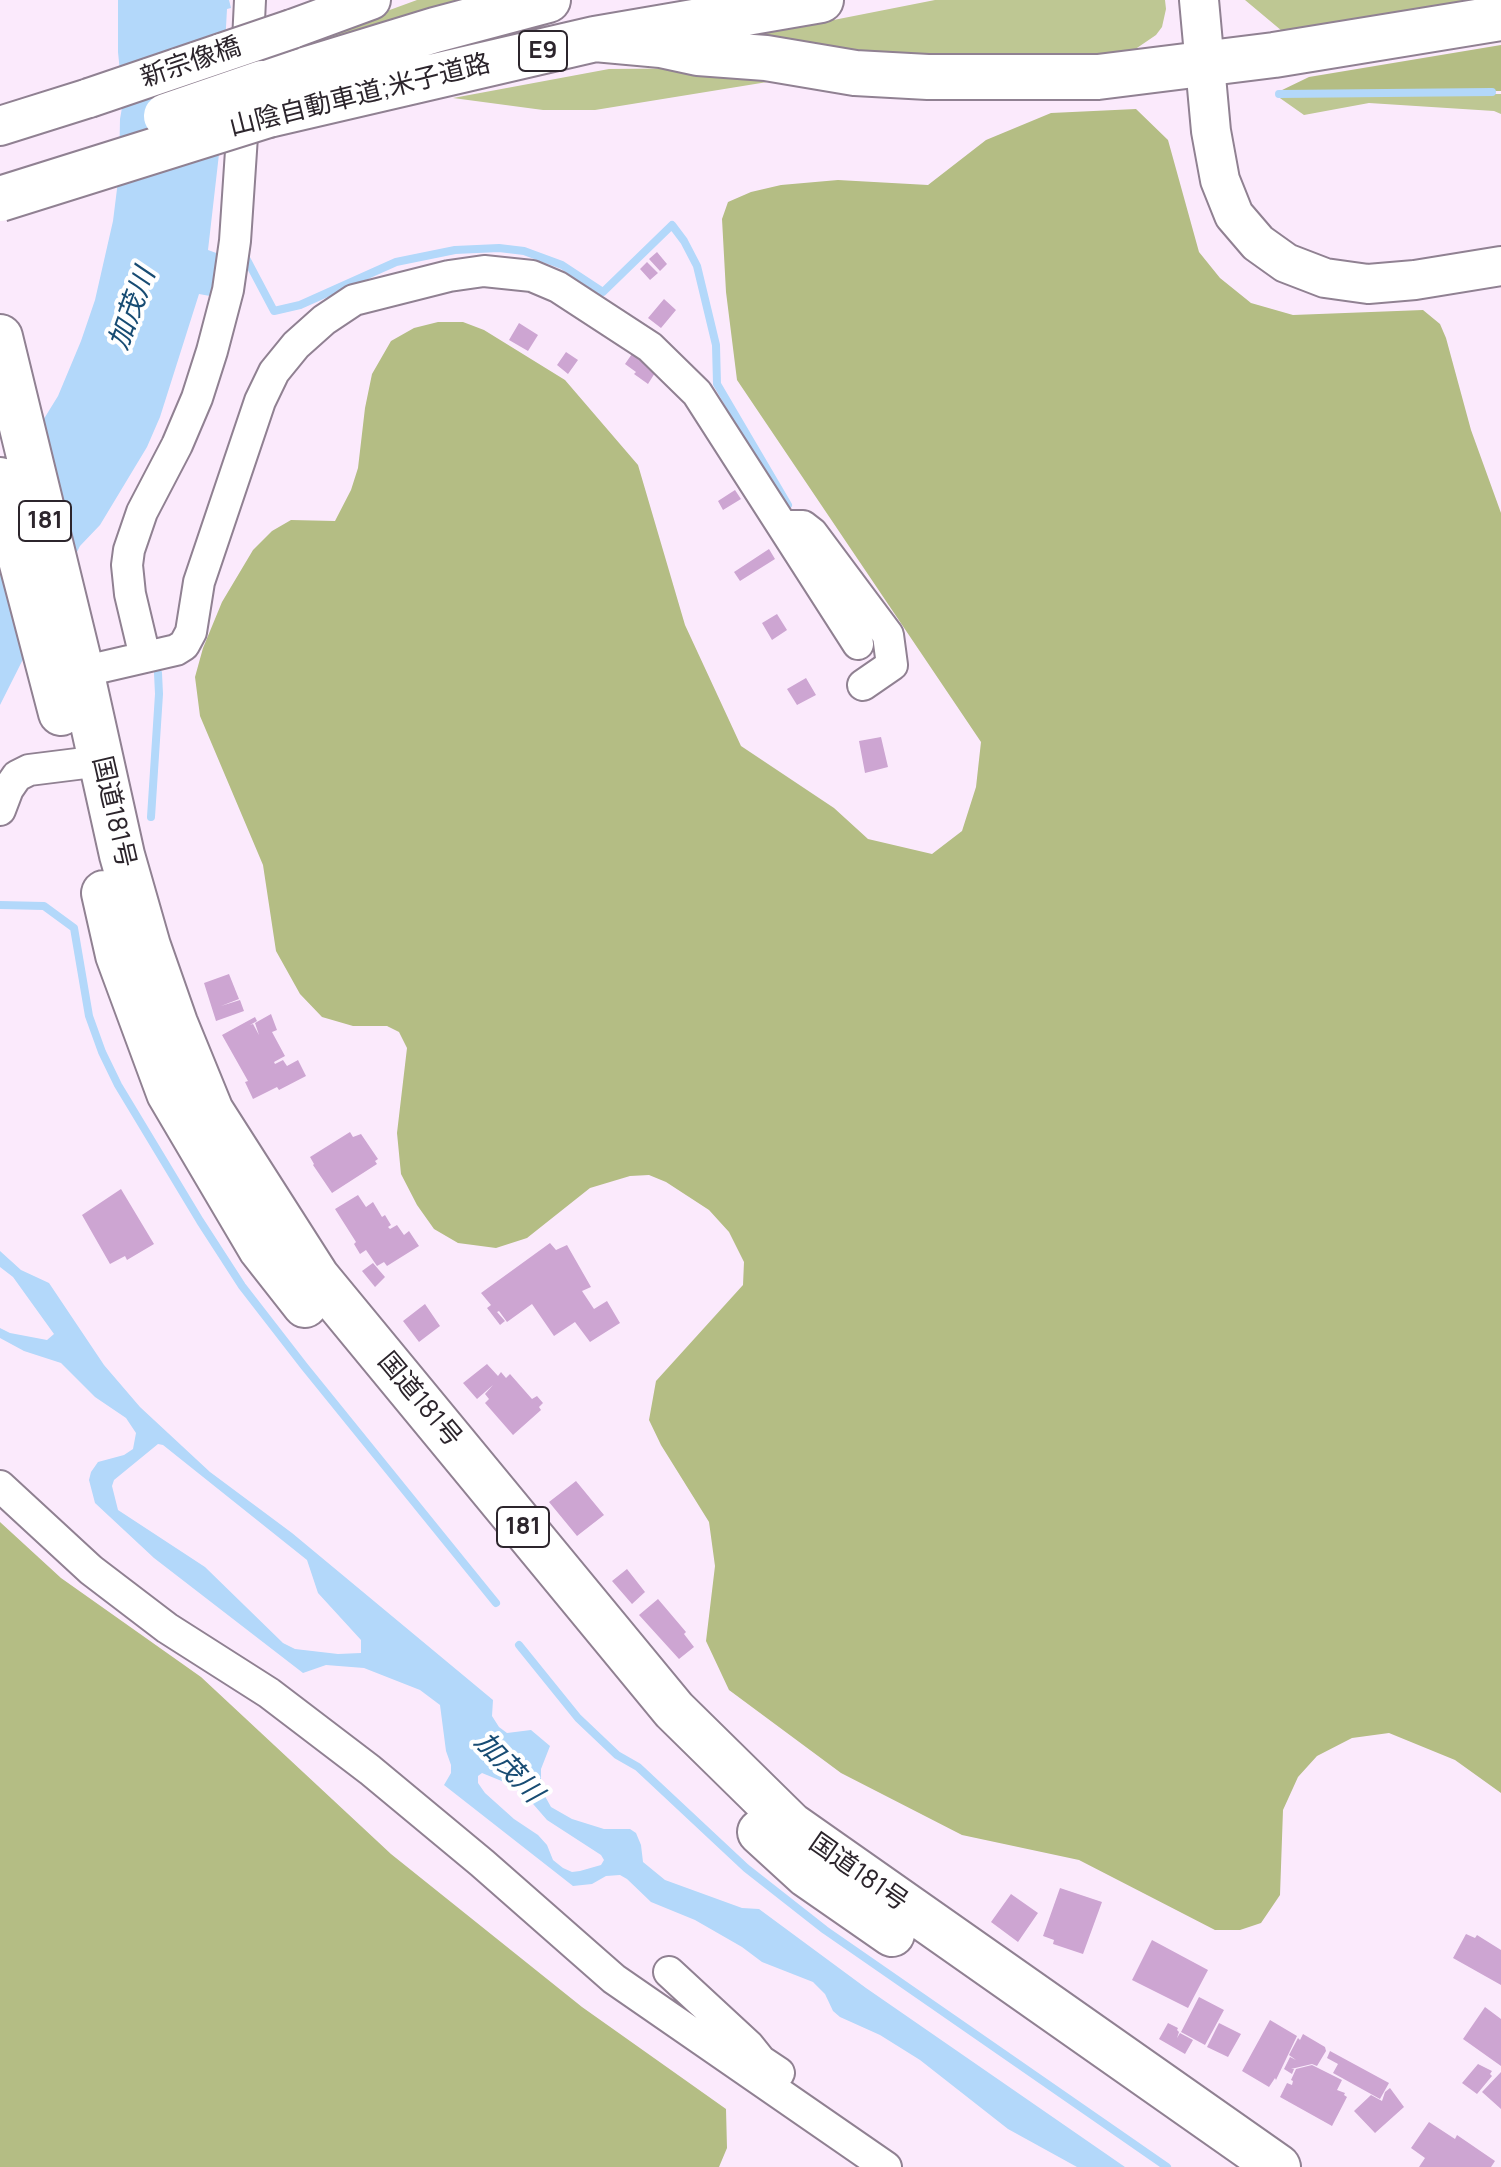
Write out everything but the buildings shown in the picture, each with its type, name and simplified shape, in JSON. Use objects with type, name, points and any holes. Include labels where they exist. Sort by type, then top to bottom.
[{"type":"highway","points":[[265,100],[435,30],[548,0]]},
{"type":"highway","name":"山陰自動車道;米子道路","points":[[0,173],[42,158],[265,100],[592,24],[730,0]]},
{"type":"highway","name":"山陰自動車道;米子道路","points":[[0,199],[265,100],[821,0]]},
{"type":"highway","points":[[595,39],[661,45],[698,53],[766,58],[855,73],[928,77],[1098,77],[1274,55],[1501,18]]},
{"type":"highway","name":"国道181号","points":[[0,337],[13,385],[70,668],[118,955],[169,1093],[261,1249],[460,1496],[682,1759],[807,1875],[1229,2167]]},
{"type":"highway","name":"国道181号","points":[[0,480],[70,668]]},
{"type":"highway","name":"国道181号","points":[[88,763],[122,855],[148,946],[175,1023],[211,1111],[317,1277],[674,1710],[791,1825],[1278,2167]]},
{"type":"street","points":[[145,657],[130,594],[129,550],[142,512],[177,445],[197,398],[228,290],[235,241],[250,0]]},
{"type":"street","name":"新宗像橋","points":[[0,126],[371,0]]},
{"type":"street","points":[[1199,0],[1211,131],[1220,180],[1234,215],[1258,243],[1286,263],[1325,278],[1368,284],[1501,266]]},
{"type":"street","points":[[70,668],[145,657],[184,645],[191,632],[199,582],[260,401],[281,363],[296,345],[324,320],[354,300],[449,276],[484,271],[532,276],[558,287],[650,347],[697,393],[858,644]]},
{"type":"street","points":[[783,526],[803,526],[812,533],[888,635],[892,665],[863,685]]},
{"type":"street","points":[[0,810],[17,776],[45,767],[88,763]]},
{"type":"street","points":[[0,1486],[91,1570],[167,1628],[269,1693],[370,1770],[614,1979],[886,2167]]},
{"type":"street","points":[[669,1972],[749,2046],[761,2061],[833,2112],[848,2141]]},
{"type":"green space","points":[[417,0],[481,0],[251,73],[253,60]]},
{"type":"green space","points":[[935,0],[1165,0],[1166,9],[1162,27],[1156,35],[1134,50],[1121,53],[941,60],[843,52],[728,32],[793,28]]},
{"type":"green space","points":[[1245,0],[1501,0],[1288,36]]},
{"type":"green space","points":[[1501,45],[1501,91],[1280,91],[1309,77]]},
{"type":"green space","points":[[722,68],[792,78],[595,110],[543,110],[453,98],[609,69]]},
{"type":"green space","points":[[1501,94],[1501,114],[1494,111],[1369,103],[1304,115],[1277,96]]},
{"type":"green space","points":[[1136,109],[1168,140],[1199,252],[1220,278],[1251,303],[1293,315],[1423,310],[1440,324],[1471,430],[1501,513],[1501,1793],[1455,1760],[1389,1733],[1352,1738],[1317,1756],[1298,1777],[1283,1810],[1280,1895],[1261,1923],[1240,1930],[1215,1930],[1079,1860],[962,1835],[841,1773],[729,1690],[706,1641],[715,1566],[709,1522],[649,1420],[656,1381],[743,1285],[744,1262],[729,1232],[709,1210],[666,1182],[649,1175],[630,1176],[590,1188],[527,1238],[496,1248],[458,1243],[434,1229],[401,1174],[397,1133],[407,1048],[399,1032],[387,1026],[353,1026],[322,1017],[300,994],[276,951],[263,865],[200,716],[195,677],[222,602],[253,550],[272,531],[291,520],[335,521],[358,468],[372,374],[391,341],[414,328],[438,322],[463,322],[484,330],[565,380],[638,465],[685,625],[741,746],[834,808],[868,839],[932,854],[962,831],[976,787],[981,742],[737,380],[726,292],[722,219],[728,202],[751,192],[781,185],[838,180],[928,185],[986,140],[1051,113]]},
{"type":"green space","points":[[0,1522],[61,1578],[201,1677],[391,1854],[582,2007],[726,2109],[727,2148],[719,2167],[0,2167]]},
{"type":"water","name":"加茂川","points":[[118,0],[229,0],[231,8],[227,9],[219,154],[208,250],[230,258],[221,298],[199,294],[160,417],[147,447],[100,525],[80,546],[0,705],[0,490],[58,396],[95,300],[113,221],[119,173],[123,102],[118,52]]},
{"type":"water","name":"加茂川","points":[[0,1251],[21,1270],[49,1283],[104,1365],[140,1407],[210,1472],[292,1533],[493,1700],[492,1716],[499,1727],[507,1733],[531,1730],[550,1746],[541,1769],[541,1789],[551,1807],[572,1819],[604,1829],[630,1829],[636,1833],[641,1845],[643,1862],[665,1880],[742,1908],[759,1909],[866,1988],[1125,2167],[1077,2167],[1008,2129],[920,2060],[880,2035],[840,2017],[813,1982],[762,1962],[695,1920],[651,1902],[620,1875],[573,1886],[444,1785],[451,1773],[451,1765],[440,1705],[420,1690],[364,1668],[326,1665],[303,1673],[154,1558],[95,1503],[89,1480],[98,1462],[124,1455],[133,1449],[136,1433],[126,1418],[95,1397],[61,1363],[24,1351],[0,1338],[0,1328],[47,1340],[54,1334],[13,1277],[0,1267]],"holes":[[[158,1444],[307,1560],[318,1593],[361,1640],[361,1653],[295,1649],[283,1643],[205,1567],[118,1510],[112,1486],[114,1480]],[[482,1773],[509,1784],[527,1797],[547,1820],[601,1855],[604,1860],[601,1865],[572,1872],[563,1868],[553,1860],[547,1845],[538,1835],[485,1793],[478,1783],[478,1776]]]},
{"type":"waterway","points":[[1279,94],[1492,92]]},
{"type":"waterway","points":[[239,258],[246,258],[274,311],[300,305],[396,262],[455,250],[499,248],[524,251],[562,265],[603,292],[672,225],[697,266],[716,345],[717,384],[788,505]]},
{"type":"waterway","points":[[151,817],[158,673]]},
{"type":"waterway","points":[[0,905],[44,906],[74,928],[89,1016],[102,1052],[118,1085],[200,1221],[242,1286],[496,1603]]},
{"type":"waterway","points":[[519,1645],[578,1718],[617,1755],[638,1767],[746,1868],[825,1930],[1167,2167]]}]
